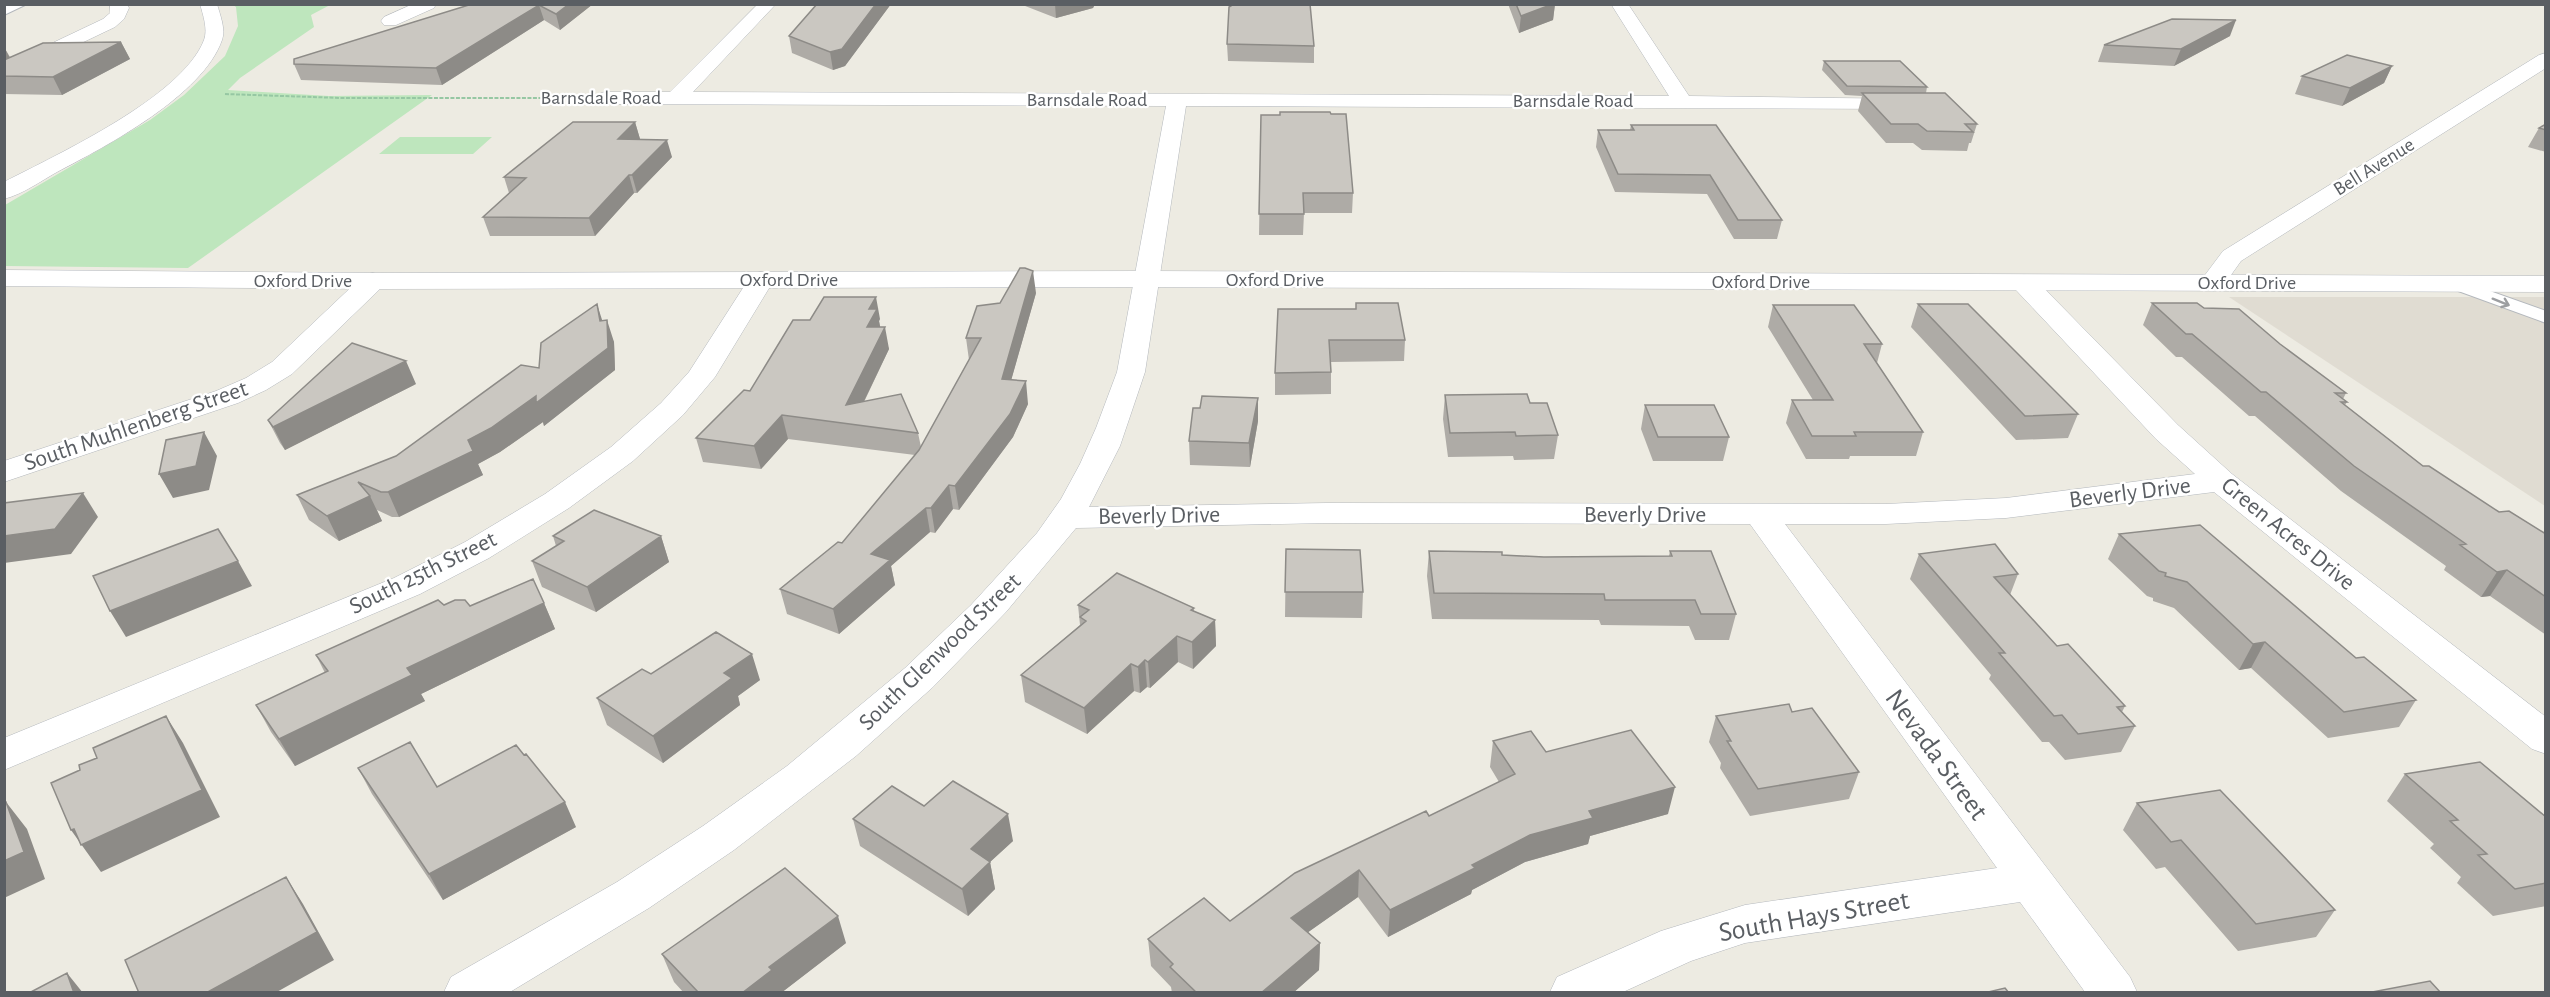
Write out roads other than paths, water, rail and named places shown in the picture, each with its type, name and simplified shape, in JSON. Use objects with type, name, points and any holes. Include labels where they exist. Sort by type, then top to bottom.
[{"type":"street","points":[[4,74],[109,23],[118,15],[120,8],[118,4]]},
{"type":"street","points":[[4,192],[122,125],[175,88],[207,55],[213,38],[214,21],[208,4]]},
{"type":"street","points":[[390,21],[428,4]]},
{"type":"street","points":[[676,98],[768,4]]},
{"type":"street","points":[[1619,4],[1682,102]]},
{"type":"street","name":"Bell Avenue","points":[[2212,283],[2232,256],[2546,59]]},
{"type":"street","name":"Barnsdale Road","points":[[605,98],[1926,103]]},
{"type":"street","name":"South Glenwood Street","points":[[468,993],[634,894],[769,802],[844,743],[910,687],[989,610],[1066,518],[1103,453],[1119,413],[1131,372],[1176,101]]},
{"type":"street","name":"Oxford Drive","points":[[4,278],[374,281],[1146,279],[2546,284]]},
{"type":"street","name":"South 25th Street","points":[[4,754],[407,586],[477,549],[557,501],[622,454],[672,409],[700,377],[761,280]]},
{"type":"street","name":"South Muhlenberg Street","points":[[4,472],[227,397],[256,384],[282,368],[374,281]]},
{"type":"street","name":"Green Acres Drive","points":[[2024,283],[2167,432],[2221,481],[2546,739]]},
{"type":"street","name":"Beverly Drive","points":[[1066,518],[1327,513],[1886,514],[2006,508],[2221,481]]},
{"type":"street","name":"Nevada Street","points":[[1761,515],[2029,882],[2113,993]]},
{"type":"street","name":"South Hays Street","points":[[1574,993],[1678,945],[1745,924],[2029,882]]},
{"type":"lane","points":[[4,12],[22,4]]},
{"type":"lane","points":[[2456,284],[2546,318]]}]
